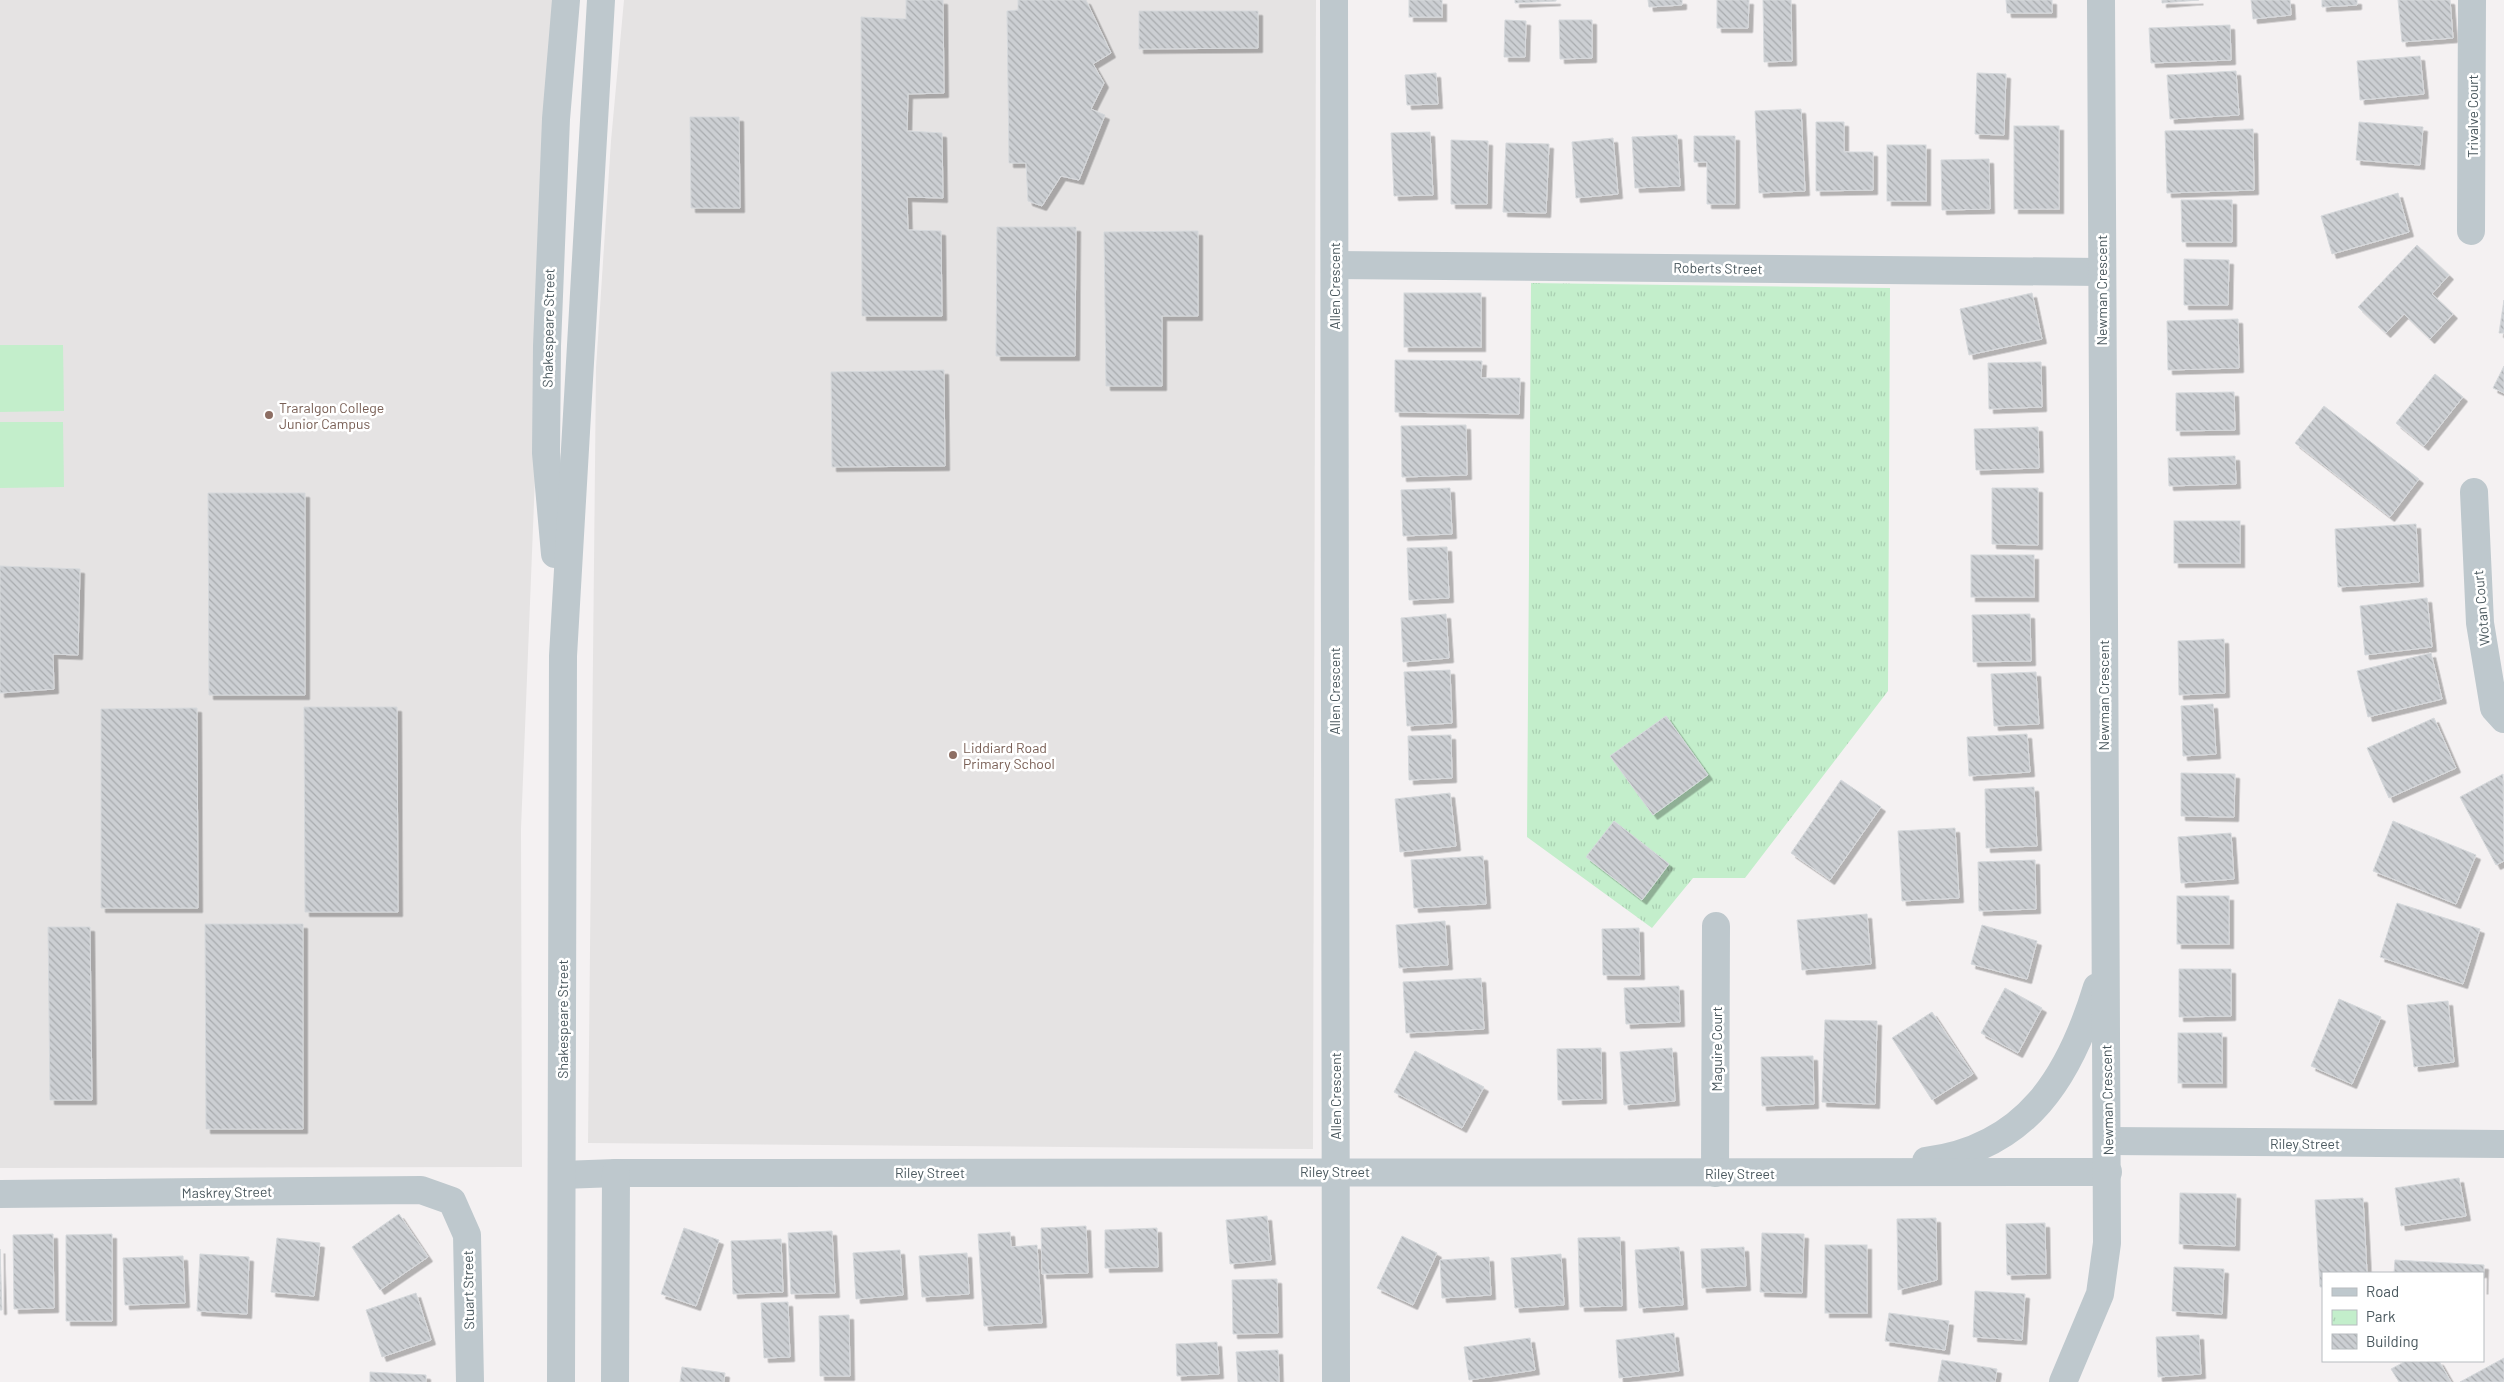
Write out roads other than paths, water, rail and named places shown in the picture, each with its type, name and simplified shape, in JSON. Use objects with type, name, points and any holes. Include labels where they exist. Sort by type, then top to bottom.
[{"type":"street","name":"Shakespeare Street","points":[[563,656],[546,453],[546,346],[556,119],[566,0]]},
{"type":"street","name":"Shakespeare Street","points":[[560,1382],[563,656],[601,0]]},
{"type":"street","name":"Allen Crescent","points":[[1334,0],[1336,1382]]},
{"type":"street","name":"Newman Crescent","points":[[2063,1382],[2100,1294],[2107,1243],[2101,0]]},
{"type":"street","name":"Trivalve Court","points":[[2471,231],[2472,0]]},
{"type":"street","name":"Roberts Street","points":[[1335,265],[2101,272]]},
{"type":"street","name":"Wotan Court","points":[[2474,492],[2480,623],[2494,708],[2504,719]]},
{"type":"street","name":"Maguire Court","points":[[1715,1173],[1716,926]]},
{"type":"street","points":[[1822,1173],[1948,1158],[1998,1139],[2033,1110],[2060,1076],[2085,1027],[2105,961]]},
{"type":"street","name":"Riley Street","points":[[2108,1141],[2504,1144]]},
{"type":"street","name":"Riley Street","points":[[562,1175],[616,1173],[1335,1171],[1715,1173],[2108,1172]]},
{"type":"street","points":[[615,1382],[616,1173]]},
{"type":"street","name":"Maskrey Street","points":[[0,1194],[421,1190],[452,1201]]},
{"type":"street","name":"Stuart Street","points":[[452,1201],[467,1235],[470,1382]]},
{"type":"place","name":"Traralgon College Junior Campus","points":[[269,415]]},
{"type":"place","name":"Liddiard Road Primary School","points":[[953,755]]}]
